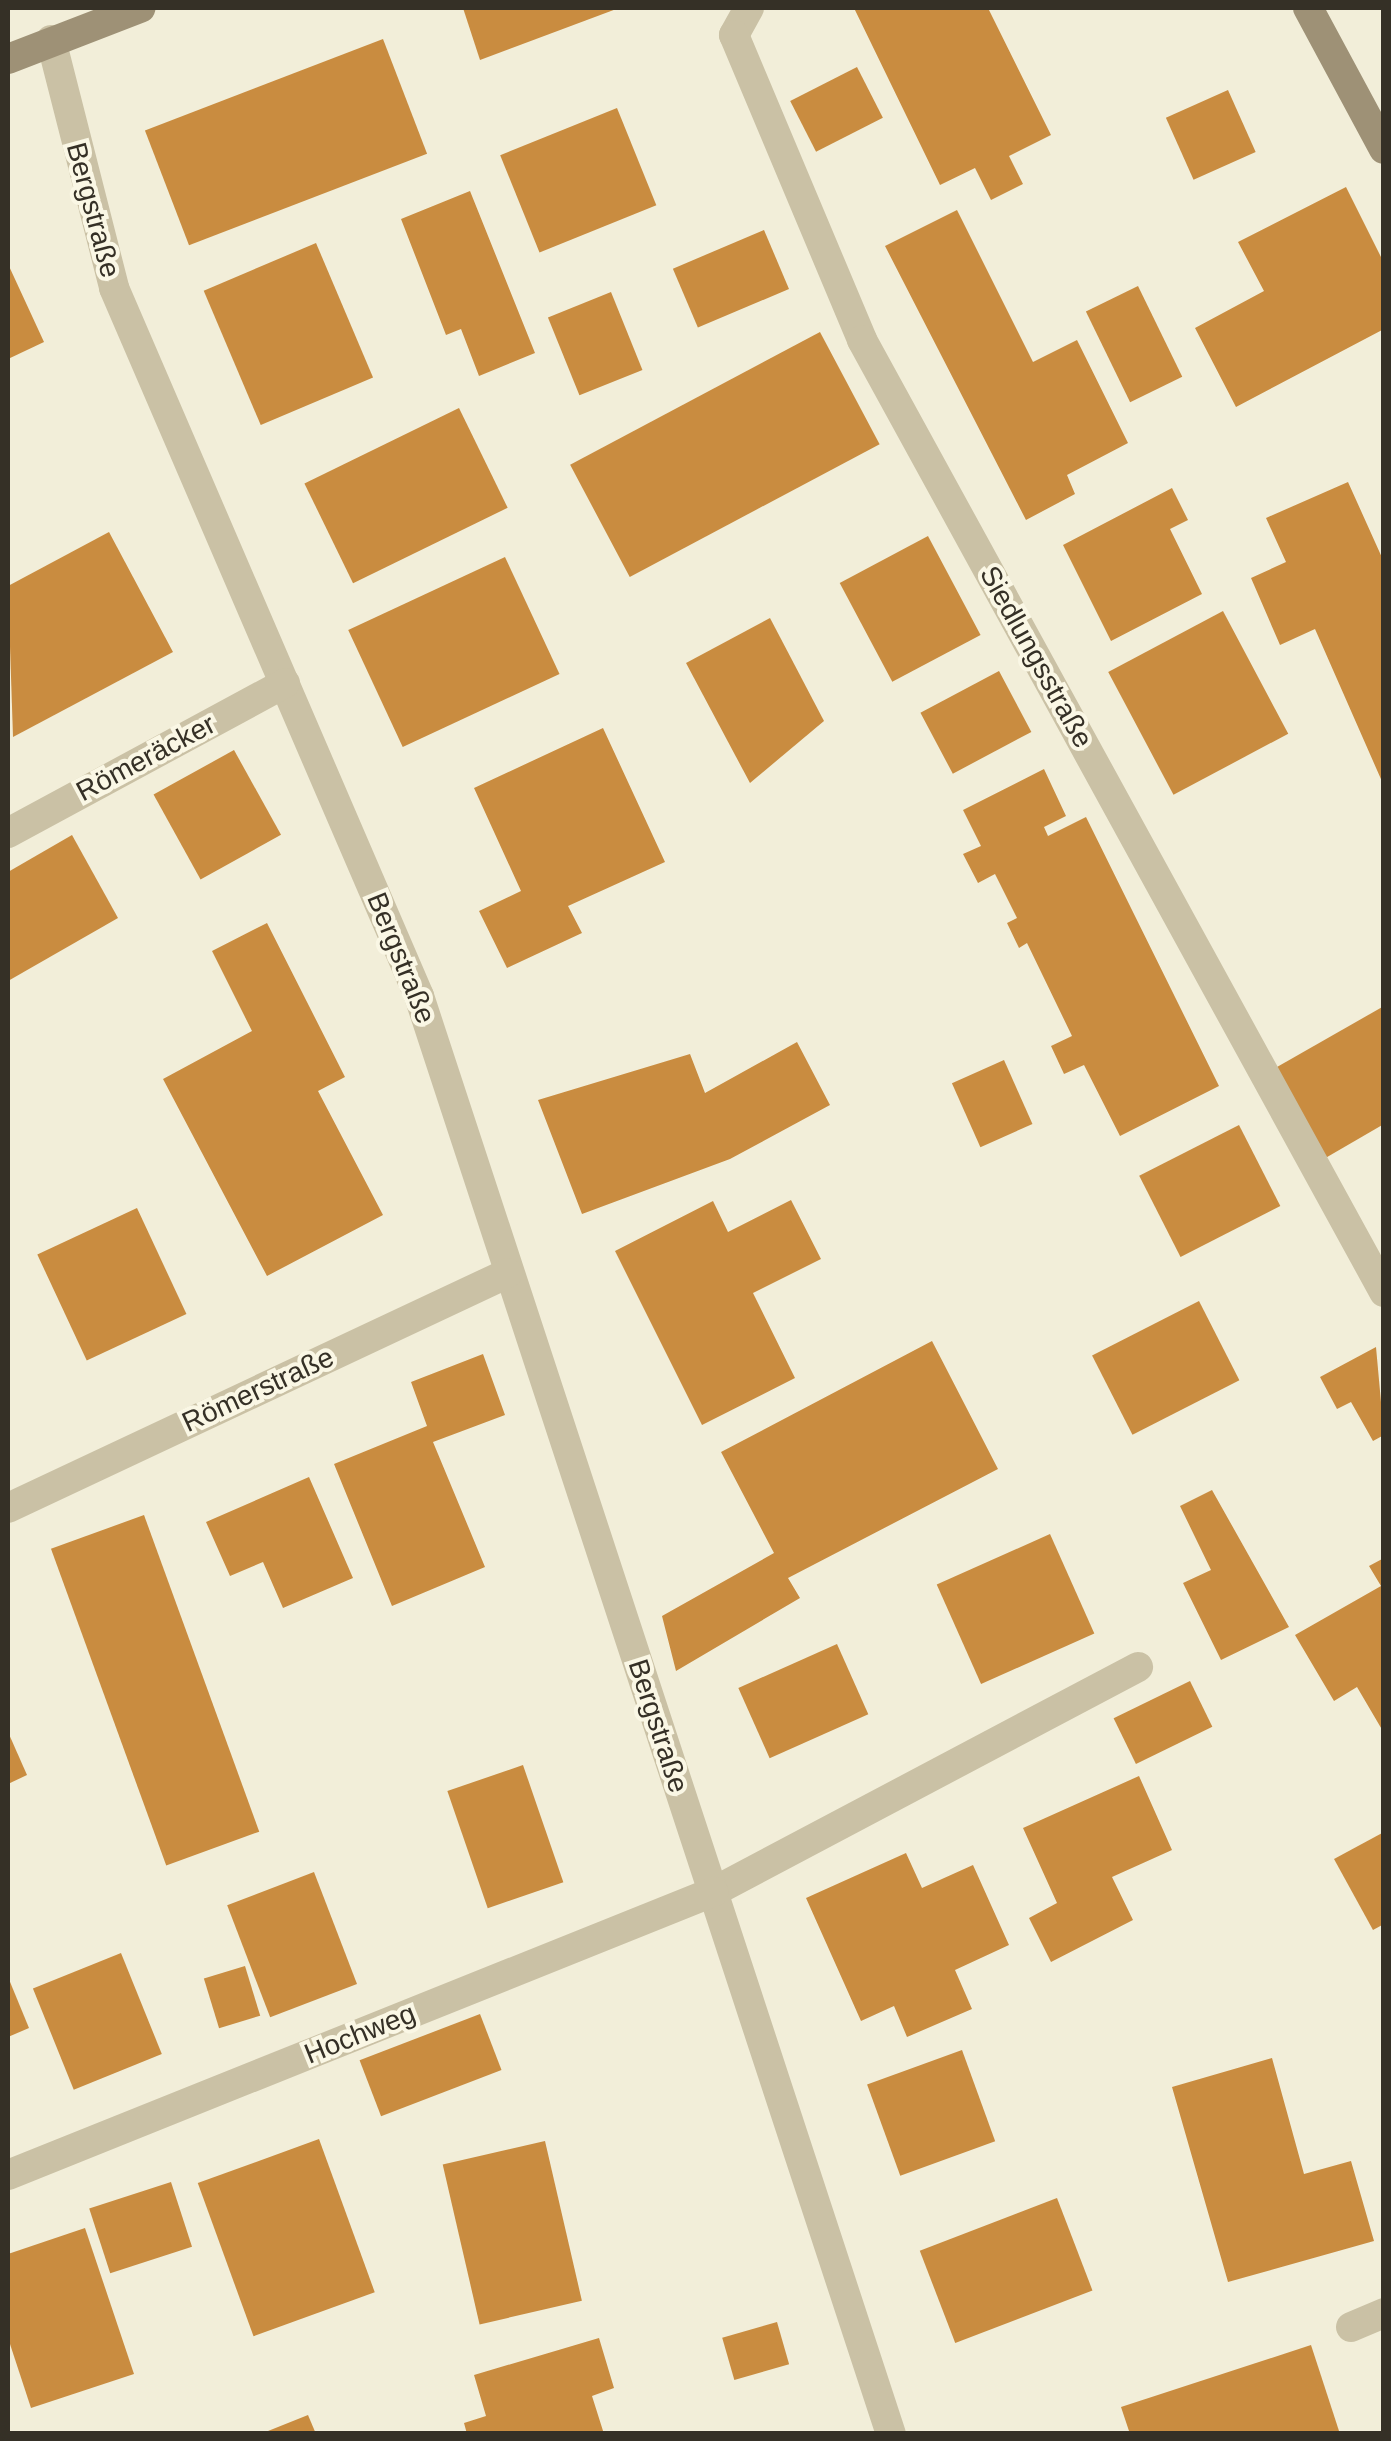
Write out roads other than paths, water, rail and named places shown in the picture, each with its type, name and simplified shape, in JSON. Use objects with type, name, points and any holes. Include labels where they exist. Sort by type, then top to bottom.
[{"type":"street","points":[[8,59],[140,8]]},
{"type":"street","name":"Siedlungsstraße","points":[[748,8],[734,36],[862,340],[1384,1292]]},
{"type":"street","points":[[1308,8],[1384,149]]},
{"type":"street","name":"Bergstraße","points":[[51,40],[114,288],[419,996],[891,2434]]},
{"type":"street","name":"Römeräcker","points":[[8,833],[284,684]]},
{"type":"street","name":"Römerstraße","points":[[8,1508],[508,1273]]},
{"type":"street","points":[[713,1892],[1138,1667]]},
{"type":"street","name":"Hochweg","points":[[8,2175],[713,1892]]},
{"type":"street","points":[[1351,2327],[1384,2313]]}]
